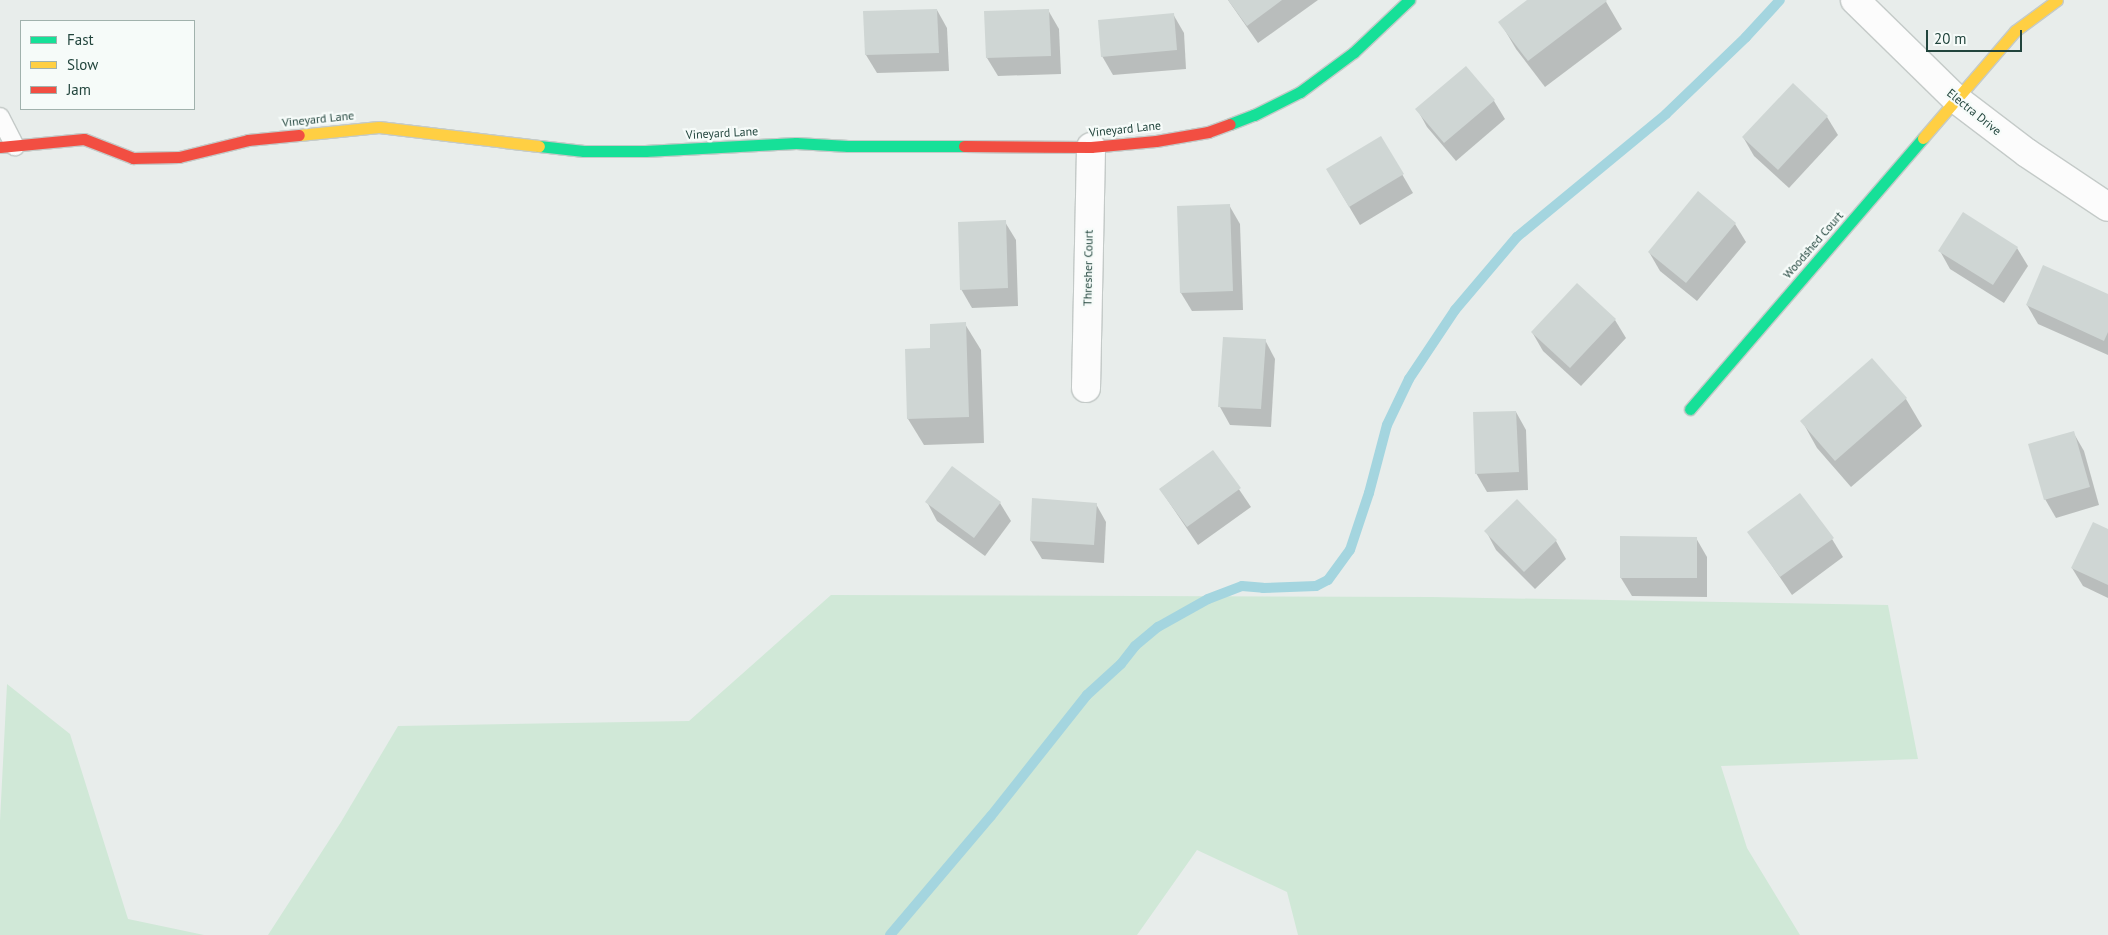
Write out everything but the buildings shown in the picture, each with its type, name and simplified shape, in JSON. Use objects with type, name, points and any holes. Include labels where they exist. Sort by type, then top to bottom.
[{"type":"street","name":"Vineyard Lane","points":[[7,146],[84,139],[133,158],[179,157],[248,140],[379,127],[584,151],[645,151],[796,143],[848,146],[1091,147],[1156,141],[1208,132],[1254,115],[1300,92],[1354,52],[1409,0]]},
{"type":"street","name":"Electra Drive","points":[[1855,0],[1956,99],[2027,154],[2108,207]]},
{"type":"street","name":"Woodshed Court","points":[[1690,409],[2015,31],[2057,0]]},
{"type":"street","name":"Thresher Court","points":[[1086,388],[1091,147]]},
{"type":"lane","points":[[0,117],[7,146]]},
{"type":"green space","points":[[831,595],[1432,597],[1888,605],[1918,759],[1721,766],[1747,848],[1800,935],[1298,935],[1287,892],[1197,850],[1137,935],[268,935],[341,822],[398,726],[689,721]]},
{"type":"green space","points":[[7,684],[70,734],[128,919],[204,935],[0,935],[0,821]]},
{"type":"waterway","points":[[890,935],[991,816],[1087,695],[1121,664],[1135,646],[1158,627],[1208,599],[1242,586],[1263,588],[1316,586],[1328,580],[1350,550],[1369,493],[1387,425],[1409,379],[1455,310],[1517,237],[1666,114],[1746,37],[1780,0]]},
{"type":"traffic: fast","points":[[1230,124],[1254,115],[1300,92],[1354,52],[1409,0]]},
{"type":"traffic: fast","points":[[1690,409],[1923,138]]},
{"type":"traffic: fast","points":[[539,146],[584,151],[645,151],[796,143],[848,146],[964,146]]},
{"type":"traffic: slow","points":[[1923,138],[2015,31],[2057,0]]},
{"type":"traffic: slow","points":[[299,135],[379,127],[539,146]]},
{"type":"traffic: jam","points":[[964,146],[1091,147],[1156,141],[1208,132],[1230,124]]},
{"type":"traffic: jam","points":[[0,147],[84,139],[133,158],[179,157],[248,140],[299,135]]}]
